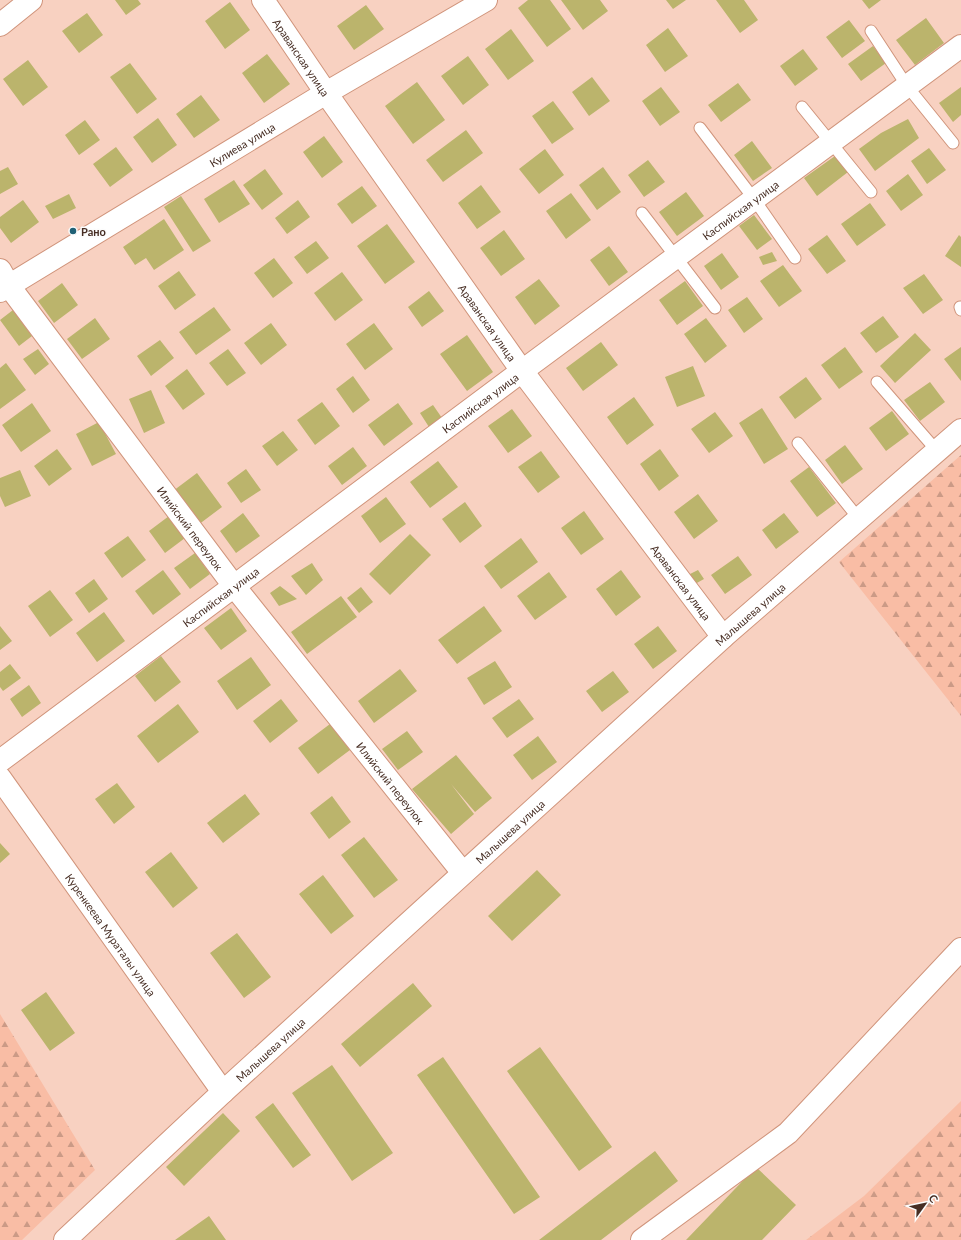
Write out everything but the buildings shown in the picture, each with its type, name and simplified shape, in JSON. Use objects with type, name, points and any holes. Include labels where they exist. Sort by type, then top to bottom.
[{"type":"street","points":[[0,26],[31,0]]},
{"type":"street","name":"Араванская улица","points":[[263,0],[326,93],[522,371],[723,637]]},
{"type":"street","name":"Кулиева улица","points":[[3,282],[486,0]]},
{"type":"street","name":"Каспийская улица","points":[[0,761],[522,371],[961,46]]},
{"type":"street","name":"Илийский переулок","points":[[3,282],[234,586],[463,873]]},
{"type":"street","name":"Малышева улица","points":[[65,1240],[223,1092],[723,637],[961,430]]},
{"type":"street","name":"Куренкеева Мураталы улица","points":[[0,778],[223,1092]]},
{"type":"street","points":[[642,1240],[788,1133],[961,949]]},
{"type":"lane","points":[[871,30],[907,86],[953,143]]},
{"type":"lane","points":[[802,107],[871,192]]},
{"type":"lane","points":[[700,128],[754,199],[795,258]]},
{"type":"lane","points":[[642,214],[715,308]]},
{"type":"lane","points":[[877,382],[937,451]]},
{"type":"lane","points":[[798,443],[859,519]]},
{"type":"green space","points":[[961,455],[961,716],[839,562]]},
{"type":"green space","points":[[0,1014],[95,1170],[22,1240],[0,1240]]},
{"type":"green space","points":[[961,1101],[961,1240],[806,1240],[864,1196]]},
{"type":"place","name":"Рано","points":[[73,231]]}]
